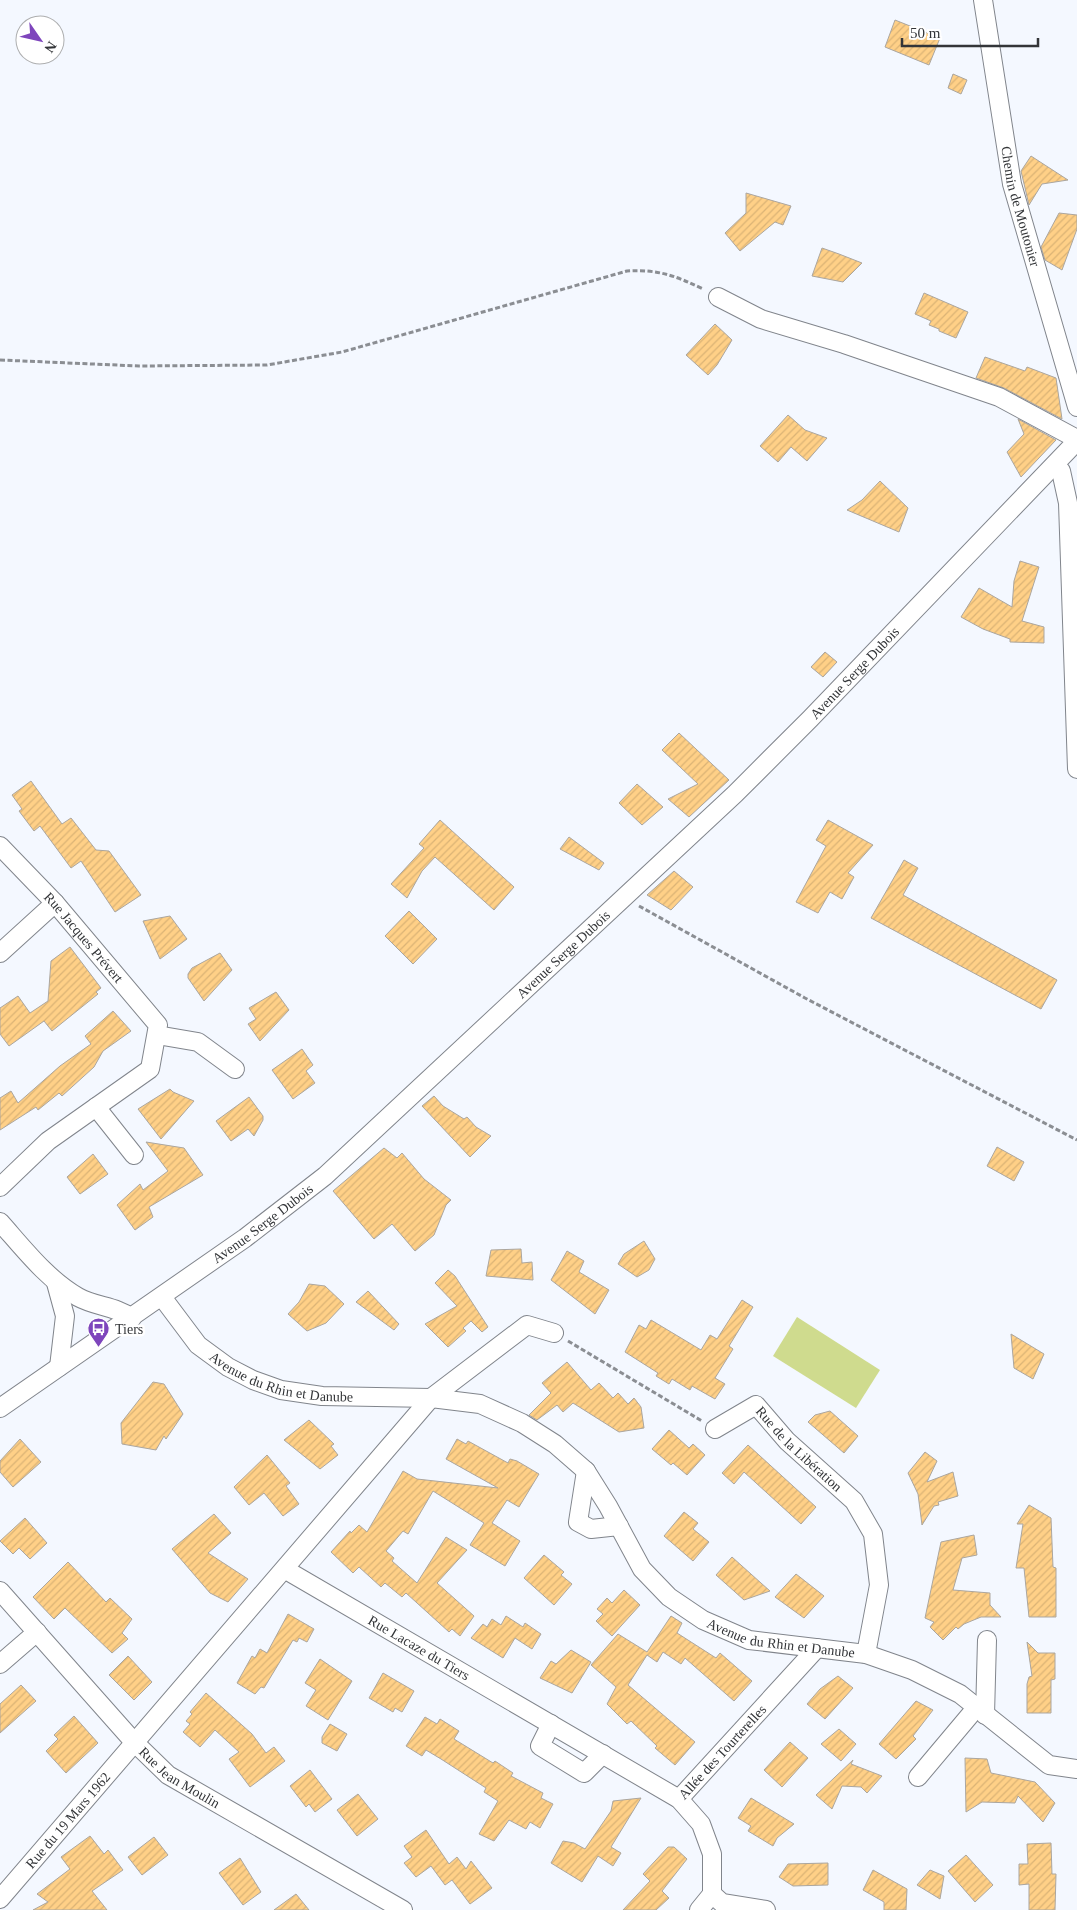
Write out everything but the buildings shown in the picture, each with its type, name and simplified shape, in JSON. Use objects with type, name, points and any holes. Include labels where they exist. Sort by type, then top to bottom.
[{"type":"street","name":"Chemin de Moutonier","points":[[983,0],[1012,184],[1077,407]]},
{"type":"street","points":[[718,297],[761,319],[844,344],[1000,397],[1077,440]]},
{"type":"street","name":"Avenue Serge Dubois","points":[[0,1408],[245,1238],[325,1176],[776,753],[1055,466],[1077,440]]},
{"type":"street","points":[[1055,466],[1061,471],[1068,502],[1077,769]]},
{"type":"street","name":"Rue Jacques Prévert","points":[[0,846],[55,903],[158,1025],[150,1069],[48,1141],[0,1187]]},
{"type":"street","points":[[0,953],[55,903]]},
{"type":"street","points":[[156,1035],[198,1042],[235,1069]]},
{"type":"street","points":[[96,1107],[134,1156]]},
{"type":"street","points":[[0,1222],[56,1283],[79,1298],[98,1306],[122,1311],[132,1318]]},
{"type":"street","points":[[56,1283],[65,1316],[59,1367]]},
{"type":"street","name":"Avenue du Rhin et Danube","points":[[162,1297],[198,1345],[228,1367],[253,1380],[281,1390],[322,1396],[431,1398],[480,1404],[522,1423],[555,1444],[586,1471],[642,1569],[669,1597],[703,1620],[749,1640],[866,1654],[912,1670],[960,1694],[1049,1765],[1077,1769]]},
{"type":"street","points":[[134,1742],[286,1570],[431,1398],[527,1325],[554,1333]]},
{"type":"street","name":"Rue de la Libération","points":[[715,1429],[756,1405],[787,1441],[854,1501],[873,1534],[879,1585],[866,1654]]},
{"type":"street","points":[[586,1471],[578,1522],[591,1529],[618,1526]]},
{"type":"street","name":"Rue Lacaze du Tiers","points":[[286,1570],[679,1800]]},
{"type":"street","name":"Rue Jean Moulin","points":[[0,1591],[134,1742],[168,1775],[403,1910]]},
{"type":"street","points":[[0,1664],[37,1632]]},
{"type":"street","points":[[918,1777],[981,1711],[987,1640]]},
{"type":"street","name":"Allée des Tourterelles","points":[[712,1894],[712,1854],[701,1824],[679,1800],[817,1648]]},
{"type":"street","points":[[552,1724],[540,1746],[584,1773],[603,1754]]},
{"type":"street","name":"Rue du 19 Mars 1962","points":[[0,1899],[134,1742]]},
{"type":"street","points":[[699,1910],[712,1894],[722,1903],[766,1910]]},
{"type":"path","points":[[0,360],[139,366],[267,365],[342,352],[627,271],[658,272],[675,275],[718,297]]},
{"type":"path","points":[[624,897],[805,998],[1077,1140]]},
{"type":"path","points":[[554,1333],[715,1429]]},
{"type":"green space","points":[[797,1317],[880,1370],[856,1408],[773,1356]]},
{"type":"place","name":"Tiers","points":[[99,1348]]}]
